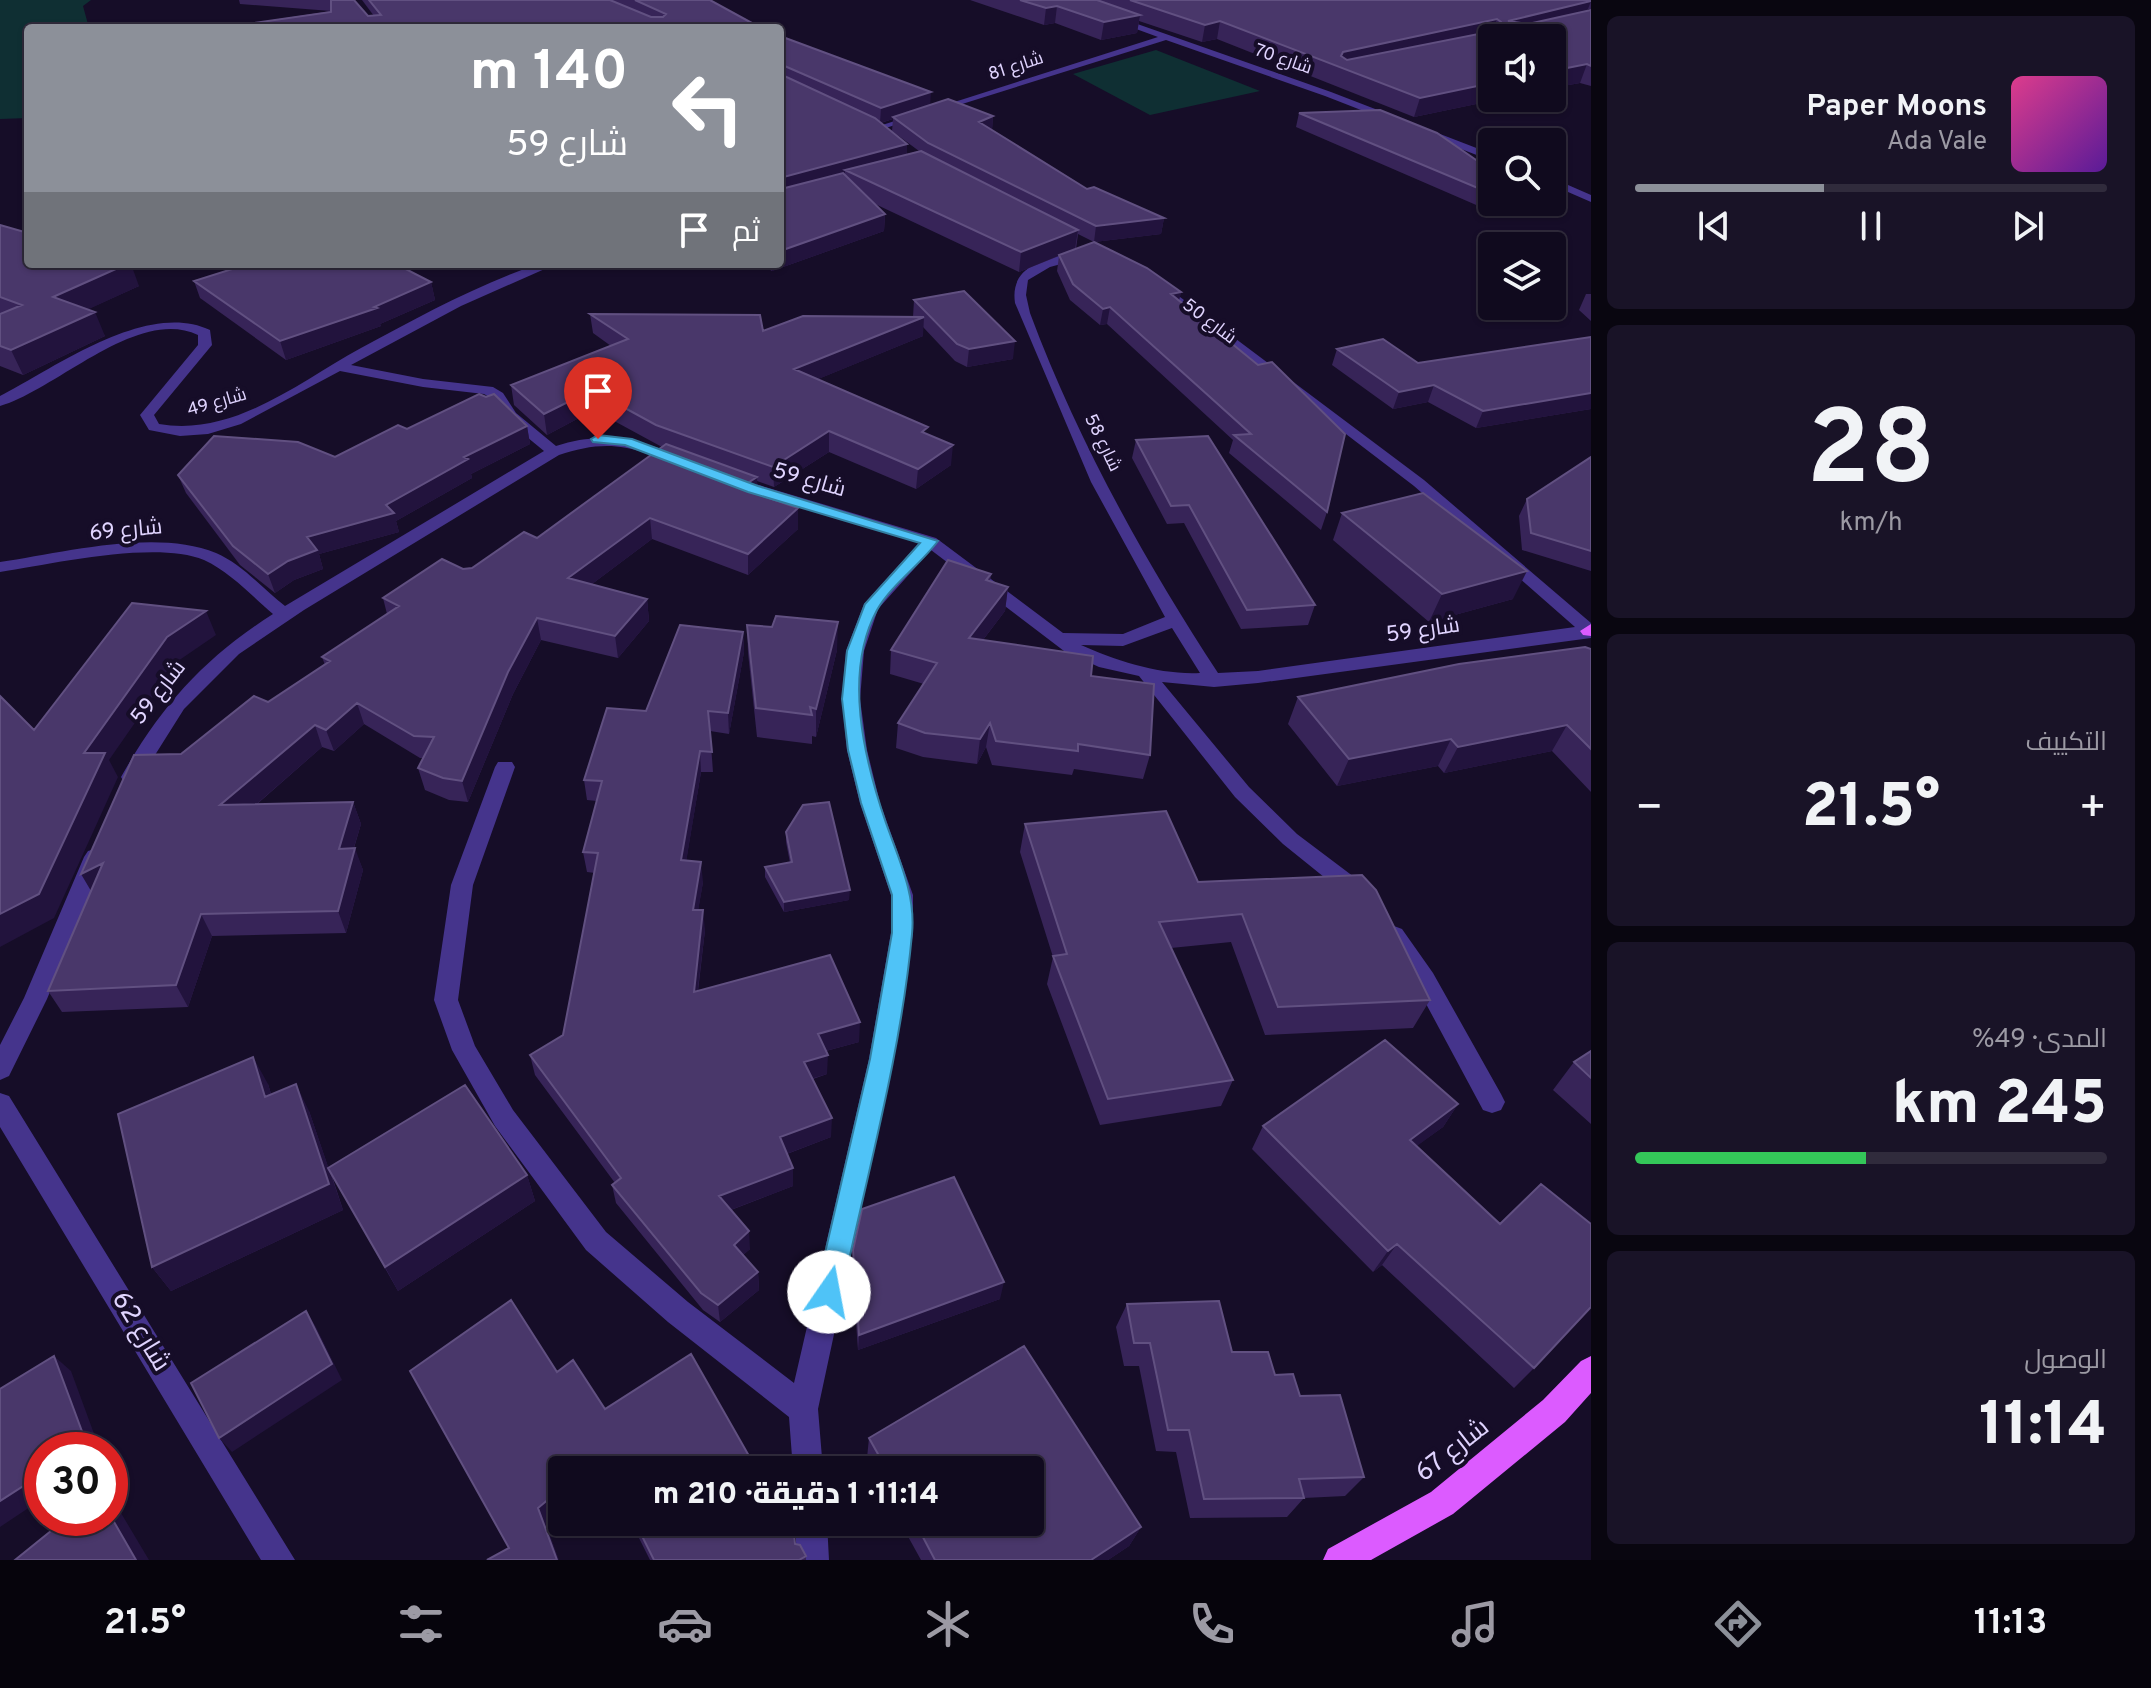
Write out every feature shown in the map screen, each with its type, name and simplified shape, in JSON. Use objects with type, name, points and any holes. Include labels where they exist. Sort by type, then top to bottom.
[{"type":"main road","name":"شارع 67","points":[[1339,1560],[1442,1503],[1554,1411],[1591,1371]]},
{"type":"street","name":"شارع 70","points":[[1061,0],[1316,90],[1478,153]]},
{"type":"street","name":"شارع 81","points":[[878,129],[1163,38]]},
{"type":"street","points":[[1566,187],[1591,199]]},
{"type":"street","name":"شارع 58","points":[[1074,240],[1094,250],[1030,273],[1020,287],[1025,316],[1077,441],[1174,619],[1214,681]]},
{"type":"street","name":"شارع 49","points":[[0,402],[126,335],[167,325],[196,328],[205,333],[205,345],[186,372],[147,415],[154,427],[165,431],[193,432],[269,406],[513,269]]},
{"type":"street","name":"شارع 50","points":[[1141,275],[1181,301],[1419,483],[1590,631]]},
{"type":"street","points":[[340,367],[423,383],[488,390],[498,396],[510,416],[554,452]]},
{"type":"street","name":"شارع 59","points":[[121,797],[166,715],[221,657],[284,614],[554,452],[582,441],[612,439],[753,489],[930,541],[1050,633],[1105,663],[1147,675],[1214,681],[1590,631]]},
{"type":"street","points":[[807,1456],[803,1409],[881,1059],[902,933],[902,895],[870,803],[857,750],[851,699],[855,651],[870,608],[930,541]]},
{"type":"street","name":"شارع 69","points":[[0,567],[133,550],[175,549],[209,557],[284,614]]},
{"type":"street","points":[[1050,633],[1119,642],[1141,638],[1174,619]]},
{"type":"street","points":[[1147,675],[1242,792],[1290,839],[1374,910],[1425,980],[1492,1102]]},
{"type":"street","points":[[505,767],[462,885],[446,1000],[464,1050],[504,1118],[596,1241],[678,1312],[803,1409]]},
{"type":"street","points":[[0,1069],[35,999],[103,837]]},
{"type":"street","name":"شارع 62","points":[[0,1104],[279,1560]]},
{"type":"street","points":[[812,1536],[813,1560]]},
{"type":"green space","points":[[0,0],[91,0],[83,6],[88,24],[24,24],[24,118],[0,119]]},
{"type":"green space","points":[[1156,50],[1260,91],[1150,115],[1073,74]]},
{"type":"building","points":[[331,0],[354,0],[368,16],[381,15],[369,0],[610,0],[651,17],[663,17],[666,14],[635,0],[710,0],[754,24],[247,24],[331,12]]},
{"type":"building","points":[[1020,0],[1097,0],[1140,15],[1104,22],[1057,6],[1046,8]]},
{"type":"building","points":[[1130,0],[1591,1],[1508,21],[1528,24],[1500,24],[1497,19],[1343,52],[1341,56],[1347,60],[1478,34],[1478,86],[1420,98],[1220,21],[1205,25]]},
{"type":"building","points":[[1591,10],[1591,66],[1566,68],[1566,24],[1528,24]]},
{"type":"building","points":[[784,37],[931,92],[881,108],[784,66]]},
{"type":"building","points":[[784,76],[875,118],[907,144],[784,177]]},
{"type":"building","points":[[948,99],[993,116],[979,122],[1087,189],[1094,187],[1164,218],[1096,226],[928,143],[893,117]]},
{"type":"building","points":[[1380,110],[1437,133],[1478,161],[1478,188],[1299,113]]},
{"type":"building","points":[[921,151],[1078,230],[1021,252],[845,170]]},
{"type":"building","points":[[843,173],[885,214],[784,250],[784,188]]},
{"type":"building","points":[[0,225],[24,232],[24,268],[118,268],[53,297],[95,312],[11,350],[0,346],[0,314],[22,305],[0,297]]},
{"type":"building","points":[[1094,242],[1147,268],[1181,292],[1171,294],[1258,365],[1272,362],[1345,434],[1327,512],[1234,435],[1251,434],[1110,307],[1103,309],[1073,284],[1059,255]]},
{"type":"building","points":[[235,268],[404,268],[431,282],[374,307],[377,308],[280,341],[194,281]]},
{"type":"building","points":[[964,291],[1015,341],[969,349],[957,344],[914,300]]},
{"type":"building","points":[[590,314],[760,315],[763,331],[803,316],[924,317],[794,369],[928,427],[922,432],[953,445],[918,469],[829,431],[773,467],[656,425],[592,390],[544,414],[511,385],[628,339]]},
{"type":"building","points":[[1591,337],[1591,393],[1483,411],[1434,385],[1399,392],[1337,349],[1383,339],[1418,363]]},
{"type":"building","points":[[479,394],[486,397],[494,394],[527,426],[464,457],[468,459],[386,505],[394,513],[307,537],[317,550],[288,561],[268,574],[233,546],[178,475],[214,436],[298,442],[335,457],[398,425],[407,429]]},
{"type":"building","points":[[1208,436],[1315,605],[1247,610],[1189,505],[1171,506],[1136,440]]},
{"type":"building","points":[[666,444],[757,477],[740,488],[798,508],[748,554],[650,518],[568,578],[647,599],[615,636],[537,618],[508,672],[462,781],[443,778],[418,768],[434,737],[414,736],[357,703],[326,730],[315,725],[220,805],[353,802],[339,849],[355,848],[338,911],[201,914],[176,985],[48,991],[103,863],[81,874],[134,755],[181,754],[254,696],[268,702],[330,661],[322,657],[399,606],[383,598],[442,559],[463,569],[472,568],[524,532],[537,538]]},
{"type":"building","points":[[1591,457],[1591,551],[1531,533],[1527,499]]},
{"type":"building","points":[[1423,493],[1527,571],[1442,594],[1342,513]]},
{"type":"building","points":[[948,560],[991,574],[986,580],[1008,587],[969,638],[1093,656],[1091,676],[1154,684],[1150,755],[1078,744],[1078,751],[996,741],[990,723],[980,739],[925,733],[898,723],[937,663],[891,650]]},
{"type":"building","points":[[132,603],[206,611],[167,637],[84,753],[105,753],[39,894],[0,914],[0,696],[34,730]]},
{"type":"building","points":[[776,616],[838,622],[816,709],[810,707],[812,715],[756,708],[747,625],[772,627]]},
{"type":"building","points":[[680,625],[743,632],[728,713],[708,711],[712,752],[700,751],[681,860],[701,862],[693,910],[703,910],[694,992],[830,955],[860,1022],[818,1034],[828,1055],[804,1062],[832,1118],[780,1137],[793,1168],[719,1196],[749,1231],[734,1245],[758,1272],[718,1305],[701,1293],[612,1185],[621,1178],[530,1055],[563,1035],[598,853],[583,852],[602,781],[584,780],[607,708],[646,711]]},
{"type":"building","points":[[1585,647],[1591,649],[1591,749],[1567,725],[1458,747],[1451,739],[1349,759],[1298,697],[1459,664]]},
{"type":"building","points":[[829,802],[850,890],[784,902],[765,867],[792,862],[786,832],[803,805]]},
{"type":"building","points":[[1166,811],[1198,882],[1362,875],[1376,890],[1430,1000],[1278,1007],[1242,914],[1159,922],[1233,1080],[1108,1099],[1053,956],[1067,954],[1025,824]]},
{"type":"building","points":[[1385,1040],[1458,1104],[1410,1140],[1500,1224],[1541,1184],[1591,1224],[1591,1307],[1534,1368],[1397,1244],[1388,1251],[1263,1126]]},
{"type":"building","points":[[1591,1051],[1591,1078],[1574,1062]]},
{"type":"building","points":[[253,1057],[265,1097],[296,1084],[329,1184],[152,1267],[118,1114]]},
{"type":"building","points":[[465,1085],[527,1175],[385,1267],[328,1168]]},
{"type":"building","points":[[954,1177],[1004,1282],[859,1335],[853,1250],[862,1209]]},
{"type":"building","points":[[511,1300],[557,1372],[573,1360],[605,1409],[691,1354],[749,1456],[548,1456],[548,1500],[538,1508],[557,1560],[487,1560],[509,1548],[410,1371]]},
{"type":"building","points":[[1219,1301],[1232,1352],[1268,1352],[1275,1375],[1293,1374],[1300,1396],[1340,1395],[1364,1477],[1299,1479],[1304,1498],[1204,1499],[1189,1430],[1168,1430],[1150,1343],[1134,1343],[1127,1304]]},
{"type":"building","points":[[306,1311],[332,1364],[219,1438],[191,1383]]},
{"type":"building","points":[[1024,1346],[1141,1527],[1091,1560],[935,1560],[922,1536],[1044,1536],[1044,1456],[879,1456],[869,1438]]},
{"type":"building","points":[[54,1356],[82,1432],[24,1432],[24,1486],[0,1501],[0,1389]]},
{"type":"building","points":[[45,1536],[122,1536],[136,1560],[15,1560]]},
{"type":"building","points":[[642,1536],[794,1536],[795,1544],[800,1545],[806,1556],[799,1560],[654,1560]]},
{"type":"route","points":[[598,439],[627,441],[753,489],[930,541],[870,608],[855,651],[851,699],[857,750],[870,803],[902,895],[902,933],[881,1059],[829,1292]]}]
